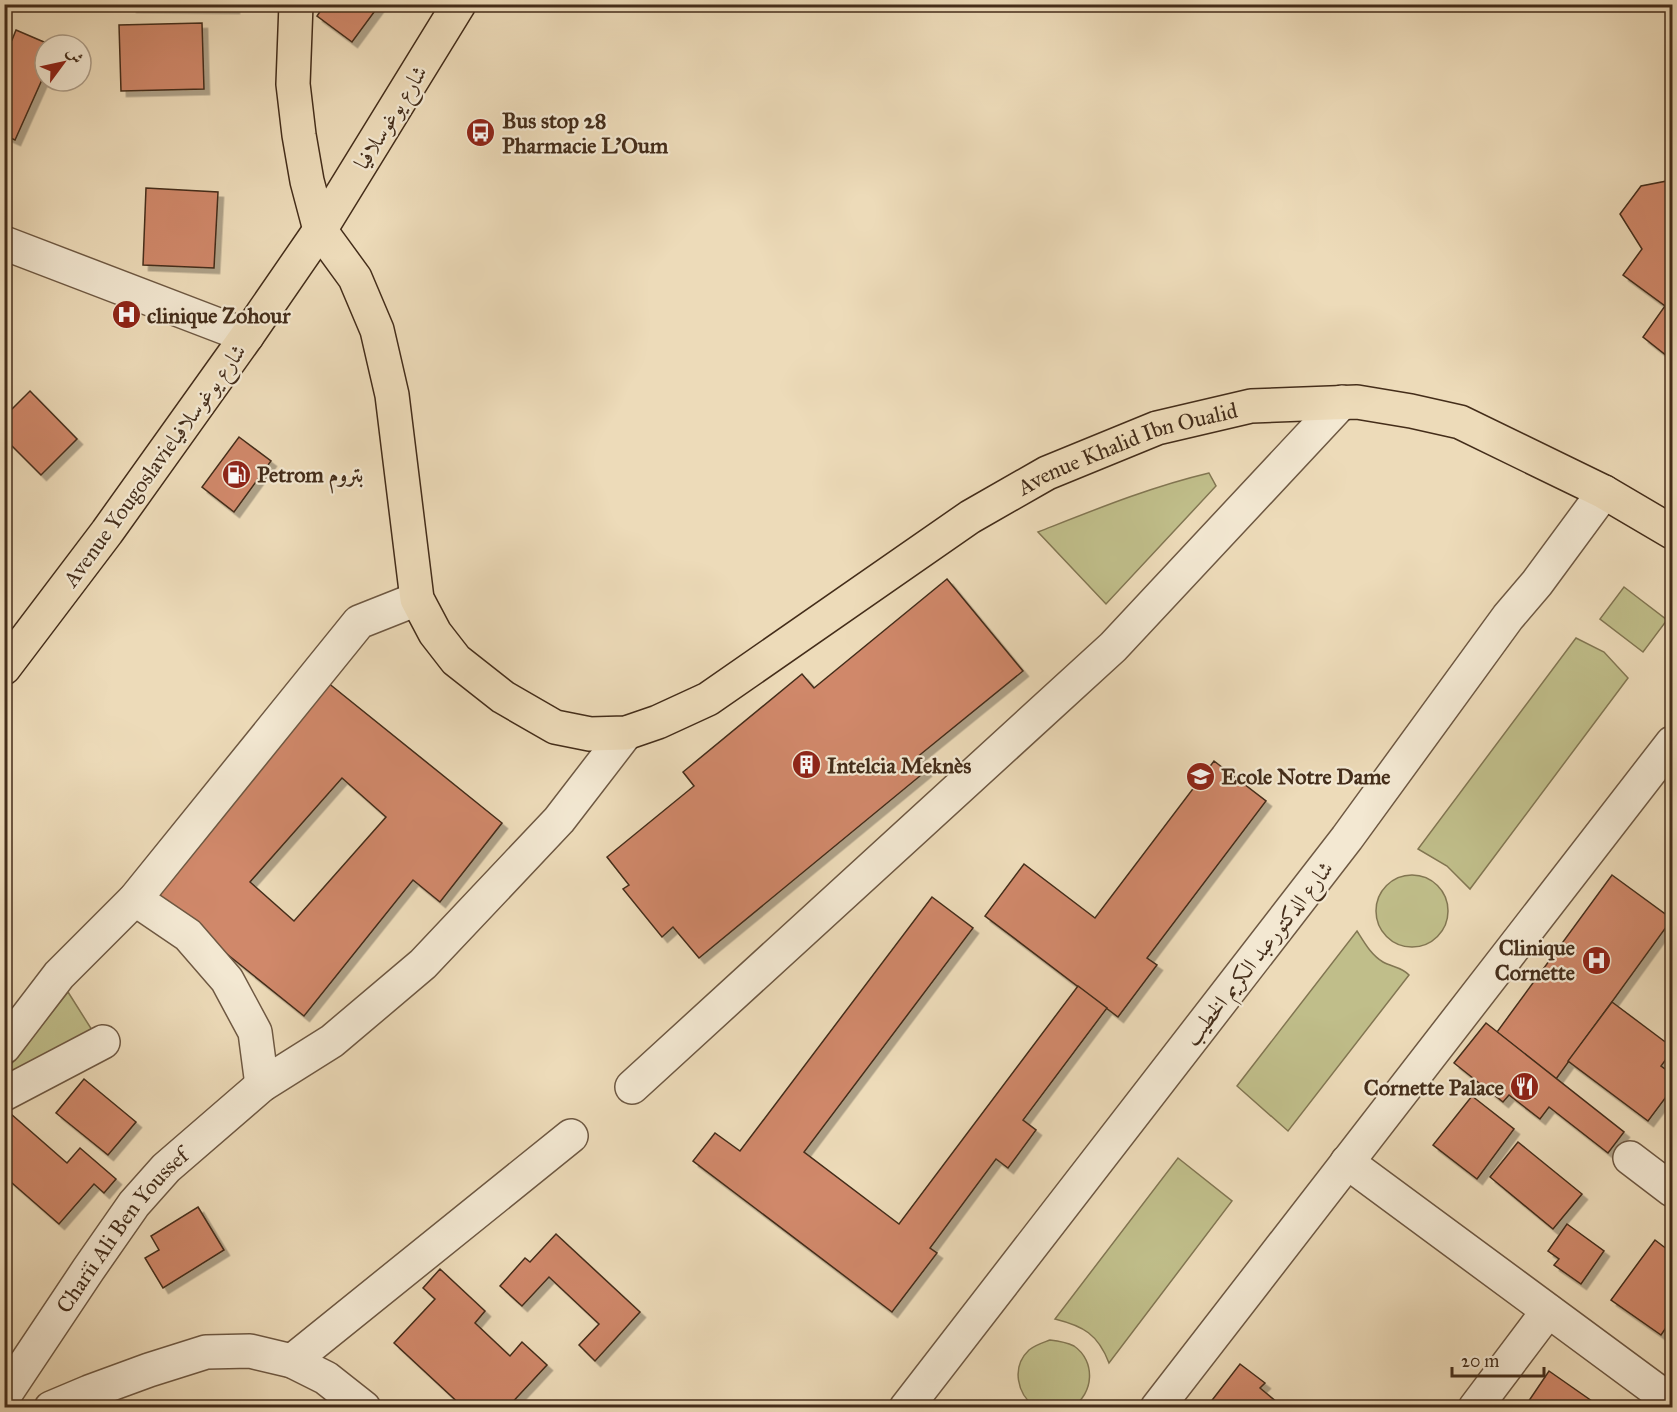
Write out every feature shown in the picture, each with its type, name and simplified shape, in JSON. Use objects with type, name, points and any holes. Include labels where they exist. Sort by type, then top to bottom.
[{"type":"main road","points":[[296,4],[293,84],[298,135],[307,181],[320,230],[354,278],[377,330],[392,395],[417,599]]},
{"type":"main road","name":"شارع يوغوسلافيا","points":[[320,230],[459,4]]},
{"type":"main road","name":"Avenue Yougoslavieشارع يوغوسلافيا","points":[[4,669],[107,532],[320,230]]},
{"type":"main road","name":"Avenue Khalid Ibn Oualid","points":[[417,599],[435,633],[456,660],[502,697],[555,727],[590,734],[626,732],[658,722],[708,699],[970,517],[1047,473],[1157,428],[1251,406],[1356,402],[1460,422],[1604,492],[1672,532]]},
{"type":"street","points":[[4,243],[247,336]]},
{"type":"street","points":[[632,1086],[1113,647],[1342,402]]},
{"type":"street","name":"شارع الدكتورعبد الكريم الخطيب","points":[[906,1407],[1347,838],[1508,617],[1537,583],[1604,492]]},
{"type":"street","points":[[4,1047],[59,975],[135,899],[359,622],[417,599]]},
{"type":"street","name":"Charïi Ali Ben Youssef","points":[[4,1396],[134,1204],[166,1168],[262,1085],[332,1041],[423,964],[559,820],[626,732]]},
{"type":"street","points":[[1157,1407],[1672,743]]},
{"type":"street","points":[[135,899],[188,934],[227,980],[255,1032],[262,1085]]},
{"type":"street","points":[[4,1094],[103,1042]]},
{"type":"street","points":[[292,1361],[571,1136]]},
{"type":"street","points":[[1630,1158],[1672,1190]]},
{"type":"street","points":[[1347,1162],[1672,1402]]},
{"type":"street","points":[[1474,1407],[1548,1311]]},
{"type":"street","points":[[51,1407],[148,1370],[206,1353],[250,1351],[292,1361],[326,1378],[364,1407]]},
{"type":"shaded area","points":[[1209,473],[1216,486],[1106,604],[1038,532],[1144,492]]},
{"type":"shaded area","points":[[1624,587],[1667,620],[1643,652],[1600,619]]},
{"type":"shaded area","points":[[1576,638],[1604,652],[1628,678],[1470,889],[1447,866],[1418,849]]},
{"type":"shaded area","points":[[1412,875],[1432,881],[1442,891],[1448,911],[1442,931],[1432,941],[1412,947],[1392,941],[1382,931],[1376,911],[1382,891],[1392,881]]},
{"type":"shaded area","points":[[1357,931],[1375,956],[1409,975],[1288,1131],[1237,1086]]},
{"type":"shaded area","points":[[68,992],[92,1030],[5,1075],[5,1072]]},
{"type":"shaded area","points":[[1178,1158],[1232,1201],[1109,1363],[1100,1345],[1088,1333],[1074,1325],[1055,1319]]},
{"type":"shaded area","points":[[1050,1340],[1074,1346],[1081,1352],[1089,1368],[1090,1377],[1085,1394],[1072,1407],[1035,1407],[1020,1388],[1018,1372],[1023,1357],[1029,1350]]},
{"type":"building","points":[[131,4],[234,4],[234,8],[131,7]]},
{"type":"building","points":[[325,4],[380,4],[352,42],[317,16]]},
{"type":"building","points":[[202,23],[204,89],[121,91],[119,25]]},
{"type":"building","points":[[16,30],[33,37],[33,93],[36,93],[15,140],[4,135],[4,37],[12,40]]},
{"type":"building","points":[[1672,180],[1672,360],[1643,337],[1665,306],[1623,275],[1642,249],[1620,214],[1641,186]]},
{"type":"building","points":[[146,188],[218,192],[214,268],[143,265]]},
{"type":"building","points":[[30,391],[77,439],[41,475],[4,438],[4,417]]},
{"type":"building","name":"Petrom بتروم","points":[[239,437],[271,461],[234,512],[202,487]]},
{"type":"building","name":"Intelcia Meknès","points":[[947,579],[1023,671],[916,758],[926,771],[699,958],[673,927],[662,937],[623,889],[629,885],[607,857],[694,786],[683,772],[802,674],[814,688]]},
{"type":"building","points":[[322,678],[502,823],[440,902],[413,880],[304,1016],[151,893]],"holes":[[[342,778],[386,817],[294,921],[250,882]]]},
{"type":"building","points":[[1214,761],[1266,801],[1147,958],[1157,965],[1118,1017],[985,916],[1024,864],[1095,918]]},
{"type":"building","name":"Clinique Cornette","points":[[1612,875],[1672,919],[1556,1079],[1497,1032]]},
{"type":"building","points":[[932,897],[973,928],[804,1152],[899,1224],[1078,986],[1107,1008],[1023,1120],[1036,1130],[1008,1168],[996,1159],[930,1248],[937,1253],[892,1312],[693,1161],[715,1133],[740,1151]]},
{"type":"building","points":[[1612,1002],[1672,1047],[1672,1051],[1661,1066],[1672,1074],[1672,1089],[1648,1121],[1568,1061]]},
{"type":"building","name":"Cornette Palace","points":[[1486,1023],[1624,1132],[1608,1153],[1549,1107],[1540,1119],[1509,1095],[1503,1102],[1454,1063]]},
{"type":"building","points":[[84,1079],[136,1122],[108,1155],[56,1113]]},
{"type":"building","points":[[1472,1096],[1514,1129],[1477,1179],[1433,1145]]},
{"type":"building","points":[[11,1114],[67,1163],[80,1148],[116,1179],[104,1193],[94,1184],[59,1224],[4,1176],[4,1122]]},
{"type":"building","points":[[1518,1142],[1582,1194],[1553,1229],[1490,1177]]},
{"type":"building","points":[[198,1207],[224,1250],[163,1288],[145,1258],[159,1250],[151,1236]]},
{"type":"building","points":[[1567,1224],[1604,1251],[1581,1284],[1554,1265],[1559,1259],[1548,1251]]},
{"type":"building","points":[[556,1234],[640,1312],[595,1361],[579,1345],[599,1324],[549,1277],[522,1306],[500,1286],[525,1258],[530,1262]]},
{"type":"building","points":[[1655,1240],[1672,1253],[1672,1319],[1661,1335],[1611,1300]]},
{"type":"building","points":[[440,1269],[485,1311],[475,1323],[510,1356],[522,1342],[547,1365],[507,1408],[464,1408],[394,1343],[435,1299],[423,1288]]},
{"type":"building","points":[[1240,1364],[1265,1383],[1260,1388],[1284,1408],[1206,1408]]},
{"type":"building","points":[[1549,1371],[1599,1406],[1598,1408],[1524,1408]]},
{"type":"place","name":"Bus stop 28 Pharmacie L'Oum","points":[[481,133]]},
{"type":"place","name":"clinique Zohour","points":[[126,315]]},
{"type":"place","name":"Petrom بتروم","points":[[236,474]]},
{"type":"place","name":"Intelcia Meknès","points":[[806,765]]},
{"type":"place","name":"Ecole Notre Dame","points":[[1200,776]]},
{"type":"place","name":"Clinique Cornette","points":[[1596,960]]},
{"type":"place","name":"Cornette Palace","points":[[1525,1087]]}]
